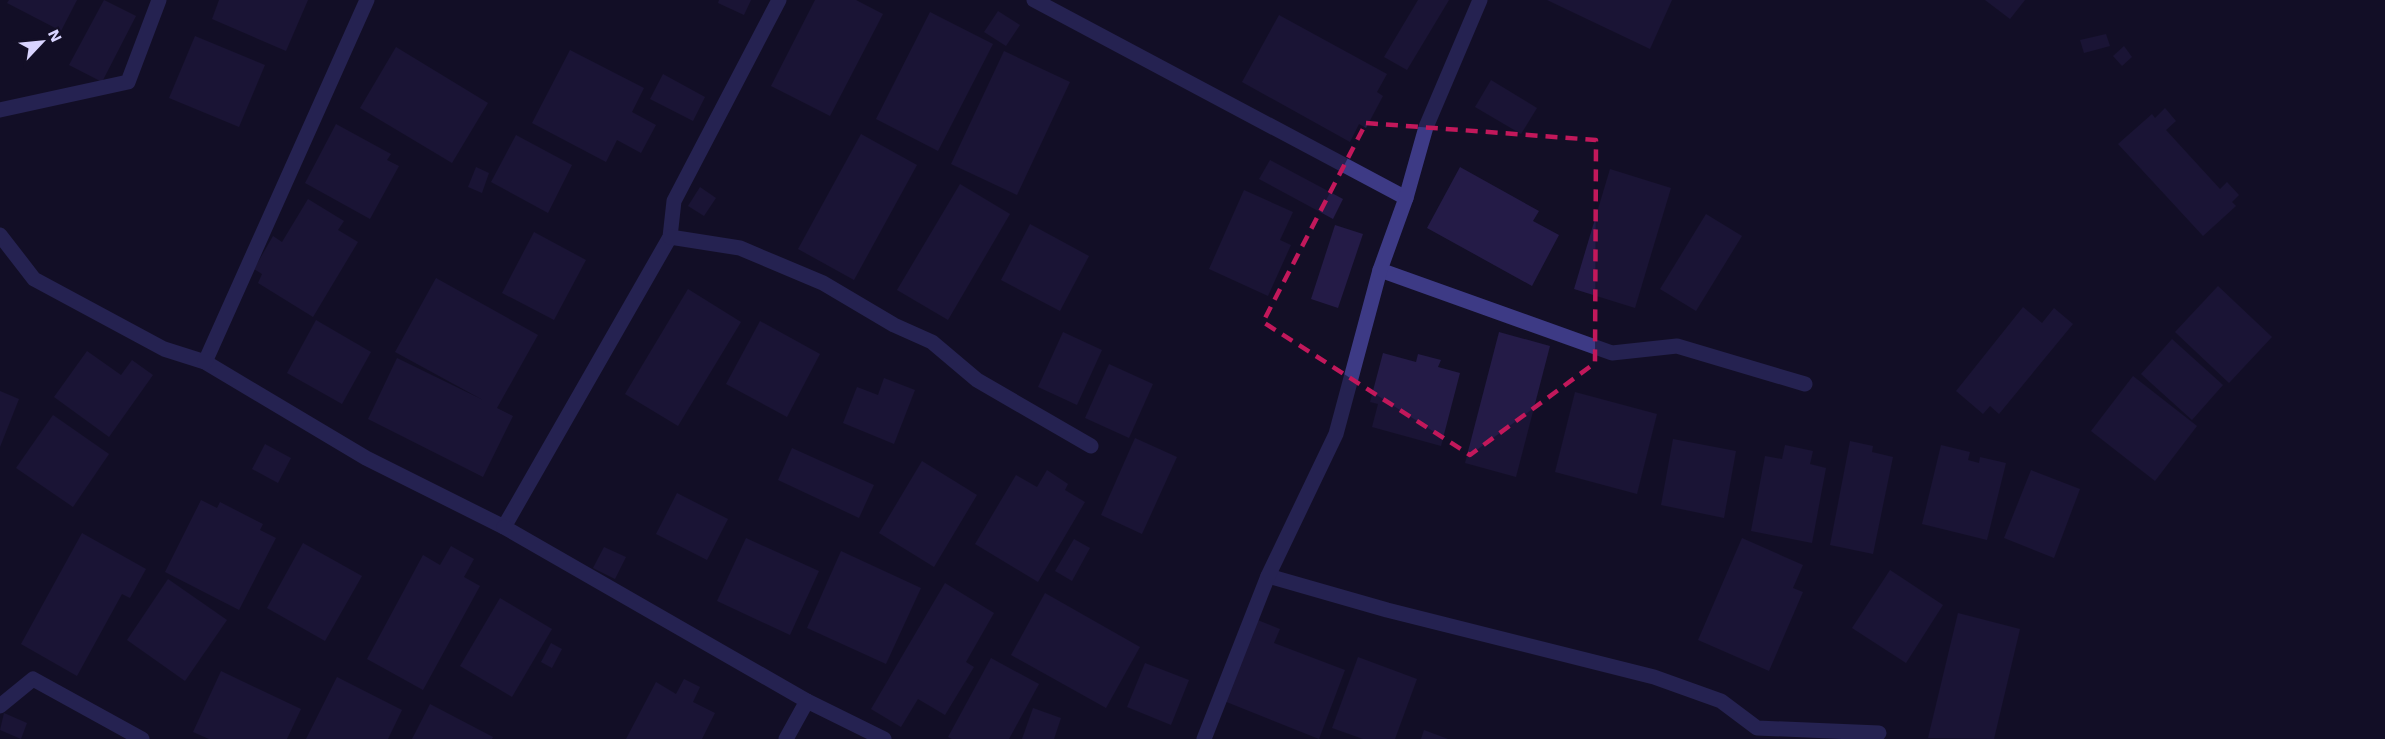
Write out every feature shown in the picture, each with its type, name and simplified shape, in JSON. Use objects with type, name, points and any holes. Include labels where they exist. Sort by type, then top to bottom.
[{"type":"street","points":[[0,111],[128,82],[159,0]]},
{"type":"street","points":[[206,362],[367,0]]},
{"type":"street","points":[[504,527],[670,237],[674,201],[779,0]]},
{"type":"street","points":[[1034,0],[1407,198]]},
{"type":"street","points":[[1204,739],[1268,576],[1336,434],[1380,270],[1407,198],[1426,127],[1480,0]]},
{"type":"street","points":[[0,236],[34,279],[164,349],[206,362],[366,458],[504,527],[807,701],[884,739]]},
{"type":"street","points":[[670,237],[740,248],[823,283],[894,325],[932,342],[977,380],[1091,446]]},
{"type":"street","points":[[1380,270],[1612,353],[1677,345],[1805,384]]},
{"type":"street","points":[[1268,576],[1387,610],[1654,677],[1721,700],[1757,728],[1879,733]]},
{"type":"street","points":[[0,705],[33,680],[142,739]]},
{"type":"street","points":[[786,739],[807,701]]},
{"type":"highlighted area","points":[[1366,123],[1596,140],[1595,363],[1470,455],[1263,322]]},
{"type":"building","points":[[9,0],[77,0],[61,31],[7,3]]},
{"type":"building","points":[[104,0],[136,16],[102,82],[69,65]]},
{"type":"building","points":[[219,0],[308,0],[286,51],[212,19]]},
{"type":"building","points":[[719,0],[751,0],[744,15],[718,3]]},
{"type":"building","points":[[815,0],[856,0],[883,14],[830,116],[771,86]]},
{"type":"building","points":[[1418,0],[1449,0],[1407,70],[1384,57]]},
{"type":"building","points":[[1547,0],[1672,0],[1650,49]]},
{"type":"building","points":[[1985,0],[2025,0],[2010,19]]},
{"type":"building","points":[[998,11],[1020,25],[1006,46],[984,32]]},
{"type":"building","points":[[930,12],[993,44],[938,151],[876,119]]},
{"type":"building","points":[[1279,15],[1387,74],[1377,92],[1383,96],[1366,128],[1359,124],[1350,142],[1242,82]]},
{"type":"building","points":[[2106,34],[2110,46],[2084,53],[2080,40]]},
{"type":"building","points":[[195,36],[265,65],[239,127],[169,98]]},
{"type":"building","points":[[2124,46],[2132,57],[2122,66],[2113,56]]},
{"type":"building","points":[[396,47],[488,103],[452,163],[360,108]]},
{"type":"building","points":[[570,50],[644,88],[632,112],[656,125],[641,153],[617,140],[606,162],[532,123]]},
{"type":"building","points":[[1004,51],[1070,82],[1017,195],[951,164]]},
{"type":"building","points":[[663,74],[705,97],[693,121],[650,99]]},
{"type":"building","points":[[1491,80],[1537,108],[1521,134],[1475,107]]},
{"type":"building","points":[[2165,108],[2176,121],[2166,130],[2220,189],[2227,182],[2239,195],[2232,202],[2236,206],[2203,236],[2118,144],[2152,114],[2155,118]]},
{"type":"building","points":[[336,124],[391,154],[387,160],[399,166],[370,219],[305,183]]},
{"type":"building","points":[[861,134],[917,165],[854,280],[798,249]]},
{"type":"building","points":[[516,135],[572,165],[548,213],[491,182]]},
{"type":"building","points":[[1270,160],[1343,199],[1333,219],[1259,179]]},
{"type":"building","points":[[476,167],[489,173],[482,193],[468,187]]},
{"type":"building","points":[[1460,167],[1539,211],[1533,221],[1559,235],[1532,286],[1427,228]]},
{"type":"building","points":[[1610,169],[1671,188],[1635,308],[1574,289]]},
{"type":"building","points":[[960,184],[1010,214],[948,320],[897,290]]},
{"type":"building","points":[[700,187],[716,198],[704,216],[688,206]]},
{"type":"building","points":[[1244,190],[1293,212],[1280,240],[1291,245],[1268,296],[1209,269]]},
{"type":"building","points":[[308,199],[344,221],[338,230],[358,242],[313,317],[258,283],[262,274],[254,269],[273,236],[282,242]]},
{"type":"building","points":[[1706,214],[1742,236],[1696,311],[1660,289]]},
{"type":"building","points":[[1030,224],[1089,256],[1060,311],[1001,280]]},
{"type":"building","points":[[1335,225],[1363,234],[1338,308],[1311,299]]},
{"type":"building","points":[[534,232],[586,260],[554,320],[502,293]]},
{"type":"building","points":[[436,278],[538,335],[497,408],[513,416],[483,477],[368,419],[397,358],[483,400],[395,352]]},
{"type":"building","points":[[2218,286],[2272,337],[2229,383],[2175,332]]},
{"type":"building","points":[[688,289],[741,322],[678,426],[625,394]]},
{"type":"building","points":[[2023,307],[2042,323],[2054,308],[2073,324],[1999,414],[1990,406],[1983,414],[1956,391]]},
{"type":"building","points":[[316,320],[371,352],[342,404],[287,373]]},
{"type":"building","points":[[760,321],[820,354],[787,417],[726,384]]},
{"type":"building","points":[[1063,332],[1102,350],[1077,405],[1038,387]]},
{"type":"building","points":[[1499,332],[1550,346],[1516,477],[1465,463]]},
{"type":"building","points":[[2172,339],[2223,385],[2192,420],[2141,374]]},
{"type":"building","points":[[87,351],[121,375],[132,360],[153,375],[109,437],[54,397]]},
{"type":"building","points":[[1383,353],[1416,362],[1418,354],[1441,360],[1438,367],[1460,373],[1441,446],[1372,427],[1378,404],[1370,402]]},
{"type":"building","points":[[1109,364],[1153,384],[1129,438],[1085,418]]},
{"type":"building","points":[[2133,376],[2197,426],[2155,481],[2091,431]]},
{"type":"building","points":[[884,378],[915,390],[894,444],[843,423],[857,387],[878,395]]},
{"type":"building","points":[[0,391],[19,399],[0,447]]},
{"type":"building","points":[[1575,392],[1657,414],[1637,494],[1555,472]]},
{"type":"building","points":[[53,415],[109,454],[73,507],[16,468]]},
{"type":"building","points":[[1135,438],[1177,457],[1142,534],[1101,515]]},
{"type":"building","points":[[1673,439],[1736,451],[1724,518],[1661,505]]},
{"type":"building","points":[[1850,441],[1873,446],[1872,452],[1893,457],[1873,554],[1830,545]]},
{"type":"building","points":[[265,444],[291,458],[278,483],[252,469]]},
{"type":"building","points":[[1785,445],[1813,451],[1810,464],[1826,468],[1812,543],[1751,531],[1765,456],[1782,459]]},
{"type":"building","points":[[1941,445],[1970,452],[1968,460],[1979,463],[1980,457],[2006,463],[1987,540],[1922,524]]},
{"type":"building","points":[[792,448],[874,485],[859,518],[778,480]]},
{"type":"building","points":[[922,461],[977,495],[934,567],[879,533]]},
{"type":"building","points":[[1047,470],[1068,484],[1065,490],[1085,502],[1038,582],[975,544],[1016,475],[1037,487]]},
{"type":"building","points":[[2031,470],[2080,489],[2054,558],[2004,538]]},
{"type":"building","points":[[677,493],[728,519],[707,560],[656,534]]},
{"type":"building","points":[[201,500],[217,508],[220,502],[263,524],[260,530],[276,538],[239,610],[165,572]]},
{"type":"building","points":[[82,533],[146,569],[130,598],[122,594],[77,676],[21,644]]},
{"type":"building","points":[[746,538],[819,571],[790,635],[717,601]]},
{"type":"building","points":[[1742,538],[1803,565],[1793,588],[1803,592],[1769,671],[1698,640]]},
{"type":"building","points":[[1074,539],[1090,548],[1072,581],[1055,571]]},
{"type":"building","points":[[303,543],[362,576],[325,641],[267,608]]},
{"type":"building","points":[[451,546],[474,559],[464,577],[480,586],[423,690],[367,659],[423,555],[440,565]]},
{"type":"building","points":[[604,547],[626,557],[615,579],[593,568]]},
{"type":"building","points":[[841,551],[921,588],[886,664],[807,628]]},
{"type":"building","points":[[1890,570],[1943,605],[1906,663],[1852,628]]},
{"type":"building","points":[[168,579],[227,620],[185,681],[127,640]]},
{"type":"building","points":[[945,583],[994,613],[966,662],[974,667],[945,715],[918,699],[901,727],[871,709]]},
{"type":"building","points":[[1045,593],[1140,647],[1106,708],[1011,655]]},
{"type":"building","points":[[500,598],[552,629],[512,697],[460,666]]},
{"type":"building","points":[[1958,613],[2020,629],[1994,739],[1928,738]]},
{"type":"building","points":[[1255,619],[1280,629],[1274,643],[1345,670],[1319,739],[1224,701]]},
{"type":"building","points":[[551,643],[562,649],[552,668],[541,662]]},
{"type":"building","points":[[1358,657],[1417,679],[1395,739],[1363,739],[1332,728]]},
{"type":"building","points":[[991,658],[1039,684],[1009,739],[952,739],[948,737]]},
{"type":"building","points":[[1145,663],[1189,680],[1171,725],[1127,707]]},
{"type":"building","points":[[221,671],[301,709],[287,739],[209,739],[193,732]]},
{"type":"building","points":[[337,677],[402,710],[388,739],[306,739]]},
{"type":"building","points":[[684,679],[700,687],[693,702],[715,713],[702,739],[626,739],[656,682],[676,694]]},
{"type":"building","points":[[430,704],[493,737],[492,739],[412,739]]},
{"type":"building","points":[[1033,708],[1061,718],[1054,739],[1022,739]]},
{"type":"building","points":[[4,713],[27,723],[21,739],[0,730]]},
{"type":"building","points":[[1424,730],[1448,739],[1421,739]]}]
